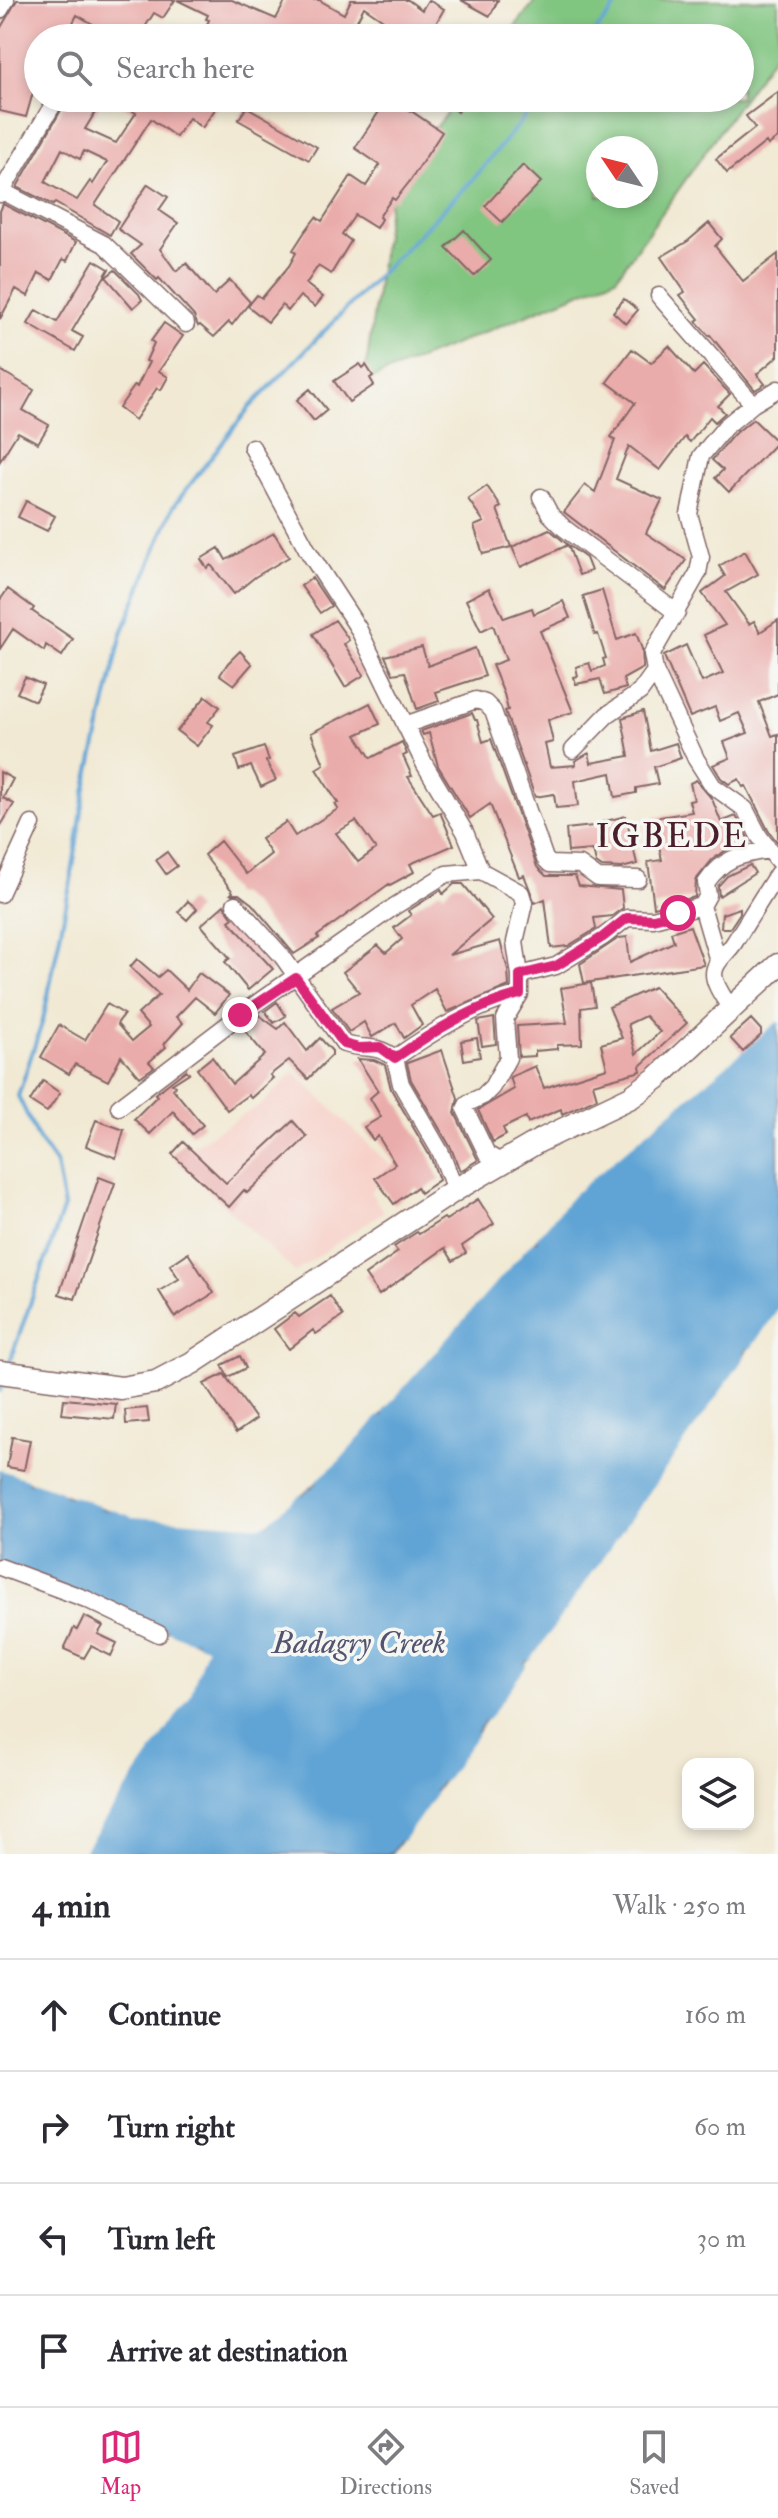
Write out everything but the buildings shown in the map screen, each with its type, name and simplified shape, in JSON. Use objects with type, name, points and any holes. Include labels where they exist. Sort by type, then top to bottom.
[{"type":"street","points":[[0,10],[6,0]]},
{"type":"street","points":[[49,112],[1,192],[104,244],[186,324]]},
{"type":"street","points":[[659,296],[753,404]]},
{"type":"street","points":[[774,856],[745,809],[713,786],[705,774],[681,731],[655,671],[652,654],[698,573],[701,557],[689,514],[701,456],[725,427],[778,389]]},
{"type":"street","points":[[252,447],[308,551],[358,628],[425,765],[465,832],[481,871]]},
{"type":"street","points":[[541,497],[550,514],[564,528],[677,613]]},
{"type":"street","points":[[573,750],[607,715],[640,692],[655,671]]},
{"type":"street","points":[[405,725],[476,700],[485,703],[493,711],[545,859],[550,864],[580,865],[598,878],[638,879]]},
{"type":"street","points":[[0,894],[32,824]]},
{"type":"street","points":[[718,961],[702,906],[708,895],[706,883],[733,856],[774,856]]},
{"type":"street","points":[[119,1107],[240,1015],[395,906],[446,874],[481,871],[521,893],[524,903],[515,942],[520,994],[505,1019],[508,1058],[502,1072],[483,1096],[468,1103],[465,1109],[487,1154],[502,1163]]},
{"type":"street","points":[[730,1008],[714,978],[714,972],[718,961],[733,946],[755,905],[778,873]]},
{"type":"street","points":[[235,904],[282,956],[344,1044],[359,1048],[380,1047],[395,1058],[401,1084],[441,1153],[455,1190]]},
{"type":"street","points":[[520,975],[556,966],[627,918],[653,919],[702,906]]},
{"type":"street","points":[[9,1373],[121,1388],[156,1382],[192,1363],[455,1190],[539,1141],[631,1097],[657,1078],[778,965]]},
{"type":"street","points":[[395,1058],[442,1027],[488,1003],[520,994]]},
{"type":"street","points":[[0,1567],[86,1599],[159,1634]]},
{"type":"shaded area","points":[[294,1072],[394,1169],[370,1192],[384,1211],[295,1272],[173,1158],[262,1104]]},
{"type":"green space","points":[[536,0],[778,0],[778,49],[754,83],[754,24],[517,24]]},
{"type":"green space","points":[[448,112],[733,112],[616,278],[364,382],[392,184]]},
{"type":"water","name":"Badagry Creek","points":[[778,1024],[778,1306],[391,1854],[84,1854],[192,1697],[209,1647],[0,1562],[0,1472],[132,1519],[264,1528],[341,1462],[576,1195]]},
{"type":"waterway","points":[[601,24],[621,0]]},
{"type":"waterway","points":[[9,1364],[64,1207],[56,1164],[39,1140],[18,1096],[43,1020],[85,792],[122,633],[173,507],[249,408],[476,176],[529,112]]},
{"type":"waterway","points":[[539,1238],[576,1195],[778,1024]]},
{"type":"waterway","points":[[385,1412],[533,1244]]},
{"type":"waterway","points":[[750,1346],[778,1306]]},
{"type":"waterway","points":[[529,1659],[743,1356]]},
{"type":"waterway","points":[[0,1391],[4,1380]]},
{"type":"waterway","points":[[319,1481],[341,1462],[379,1418]]},
{"type":"waterway","points":[[0,1472],[26,1481]]},
{"type":"waterway","points":[[34,1484],[60,1493]]},
{"type":"waterway","points":[[273,1520],[300,1497]]},
{"type":"waterway","points":[[72,1498],[98,1507]]},
{"type":"waterway","points":[[110,1511],[132,1519],[264,1528],[266,1525]]},
{"type":"waterway","points":[[169,1630],[191,1639]]},
{"type":"waterway","points":[[84,1854],[192,1697],[209,1646],[199,1642]]},
{"type":"waterway","points":[[487,1718],[524,1666]]},
{"type":"waterway","points":[[443,1780],[475,1735]]},
{"type":"waterway","points":[[402,1839],[434,1794]]},
{"type":"district","name":"IGBEDE","points":[[672,835]]},
{"type":"route","points":[[240,1015],[296,978],[344,1044],[359,1048],[380,1047],[395,1058],[442,1027],[488,1003],[520,994],[520,975],[556,966],[627,918],[653,919],[678,913]]}]
